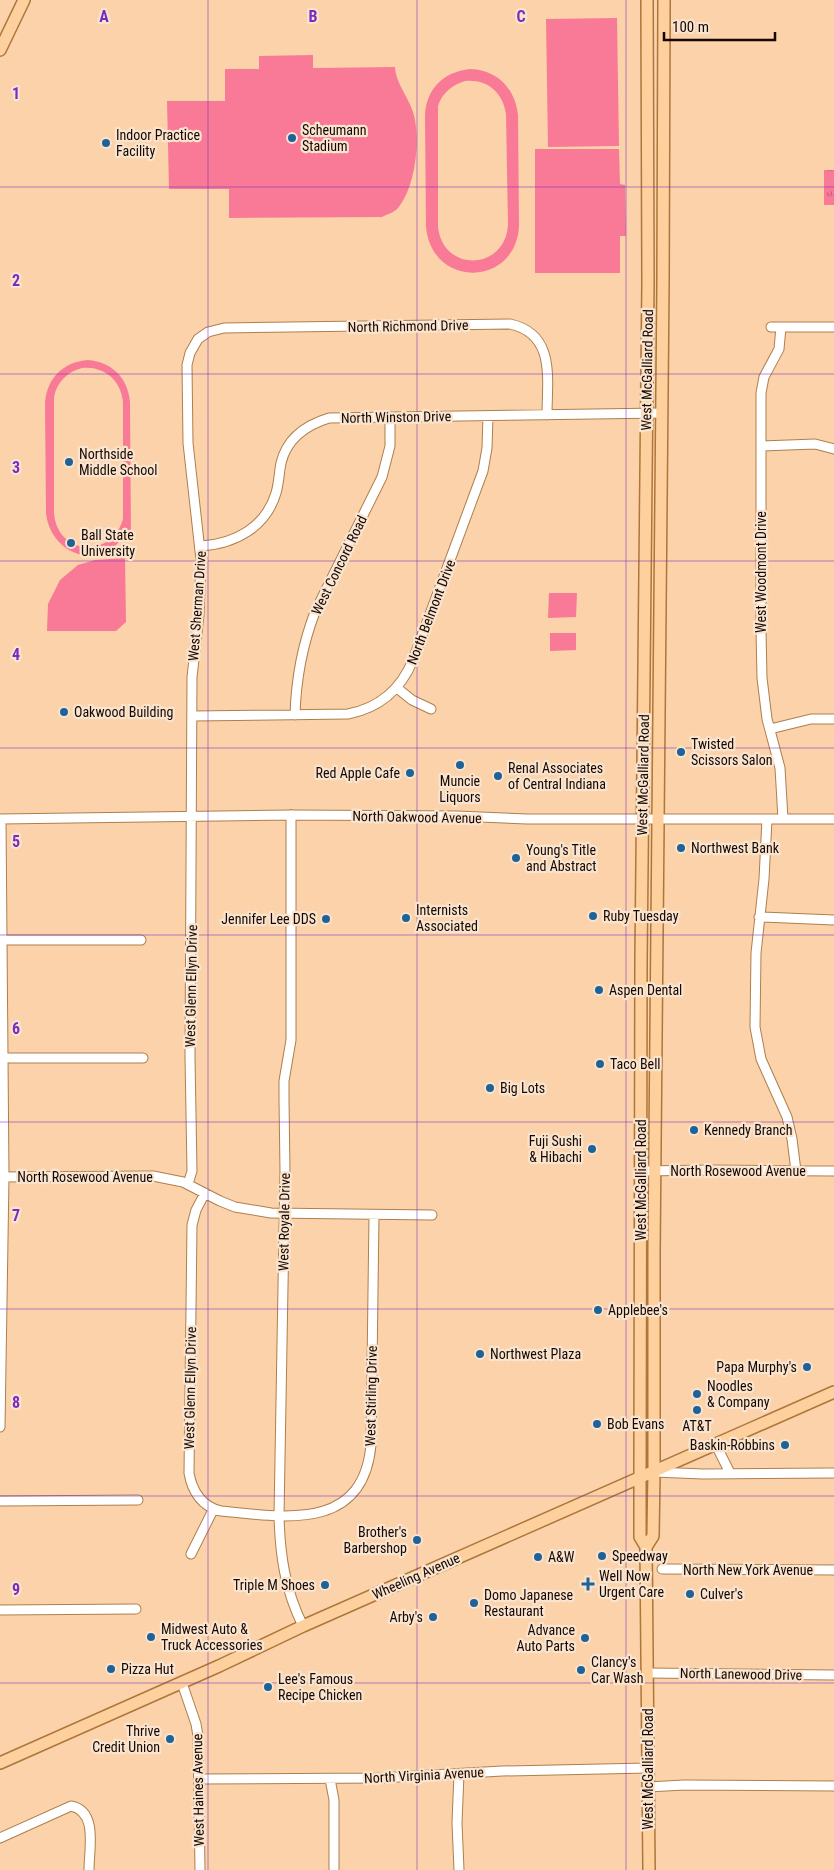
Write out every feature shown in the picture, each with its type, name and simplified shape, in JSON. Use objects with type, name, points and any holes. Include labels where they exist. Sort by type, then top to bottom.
[{"type":"main road","points":[[0,50],[24,0]]},
{"type":"main road","name":"West McGalliard Road","points":[[647,0],[648,282],[641,951],[640,1537],[646,1547],[649,1870]]},
{"type":"main road","name":"West McGalliard Road","points":[[646,1547],[653,1536],[654,1472],[664,0]]},
{"type":"main road","name":"Wheeling Avenue","points":[[0,1763],[182,1683],[302,1626],[834,1392]]},
{"type":"street","name":"North Richmond Drive","points":[[198,339],[208,332],[224,328],[504,324],[516,326],[533,335],[545,354],[547,415]]},
{"type":"street","name":"West Woodmont Drive","points":[[781,326],[779,349],[763,382],[761,446],[762,678],[770,729],[780,768],[783,819]]},
{"type":"street","points":[[771,327],[834,327]]},
{"type":"street","name":"West Sherman Drive","points":[[192,817],[192,677],[201,585],[201,546],[190,470],[187,366],[190,353],[198,339]]},
{"type":"street","name":"North Winston Drive","points":[[201,546],[218,545],[234,540],[249,532],[261,520],[276,494],[285,452],[293,439],[305,428],[317,421],[329,418],[662,413]]},
{"type":"street","name":"North Belmont Drive","points":[[192,716],[340,715],[372,707],[397,688],[413,660],[479,482],[487,448],[488,416]]},
{"type":"street","name":"West Concord Road","points":[[295,715],[299,668],[307,635],[315,612],[382,477],[390,446],[390,417]]},
{"type":"street","points":[[761,446],[815,444],[834,449]]},
{"type":"street","points":[[397,688],[412,700],[431,709]]},
{"type":"street","points":[[770,729],[811,719],[834,718]]},
{"type":"street","name":"North Oakwood Avenue","points":[[1,819],[291,816],[456,816],[643,820],[834,819]]},
{"type":"street","name":"West Royale Drive","points":[[291,816],[291,1040],[284,1081],[279,1540],[284,1575],[302,1626]]},
{"type":"street","name":"West Glenn Ellyn Drive","points":[[188,1184],[192,1171],[190,1057],[192,817]]},
{"type":"street","points":[[0,1427],[2,1177],[1,819]]},
{"type":"street","points":[[767,819],[756,953],[755,1027],[761,1059],[787,1117],[796,1171]]},
{"type":"street","points":[[759,917],[834,920]]},
{"type":"street","points":[[0,940],[141,940]]},
{"type":"street","points":[[1,1058],[143,1058]]},
{"type":"street","name":"North Rosewood Avenue","points":[[641,1171],[834,1171]]},
{"type":"street","name":"North Rosewood Avenue","points":[[2,1177],[153,1176],[188,1184],[235,1207],[264,1212],[432,1215]]},
{"type":"street","name":"West Glenn Ellyn Drive","points":[[205,1193],[196,1210],[192,1225],[188,1466],[194,1492],[200,1500],[213,1510]]},
{"type":"street","name":"West Stirling Drive","points":[[279,1516],[318,1514],[337,1505],[353,1492],[363,1477],[368,1464],[371,1445],[374,1215]]},
{"type":"street","points":[[716,1445],[730,1473]]},
{"type":"street","points":[[654,1472],[834,1473]]},
{"type":"street","points":[[0,1501],[138,1500]]},
{"type":"street","points":[[191,1554],[213,1510],[279,1516]]},
{"type":"street","name":"North New York Avenue","points":[[662,1569],[834,1570]]},
{"type":"street","points":[[0,1610],[136,1608]]},
{"type":"street","name":"North Lanewood Drive","points":[[647,1672],[834,1675]]},
{"type":"street","name":"West Haines Avenue","points":[[182,1683],[196,1724],[200,1870]]},
{"type":"street","name":"North Virginia Avenue","points":[[199,1779],[330,1779],[510,1771],[648,1768]]},
{"type":"street","points":[[459,1774],[457,1823],[460,1870]]},
{"type":"street","points":[[330,1779],[334,1800],[334,1870]]},
{"type":"street","points":[[648,1787],[834,1786]]},
{"type":"street","points":[[0,1838],[71,1806],[81,1808],[89,1819],[89,1870]]},
{"type":"green space","points":[[617,18],[619,146],[548,147],[546,19]]},
{"type":"green space","name":"Scheumann Stadium","points":[[313,55],[313,68],[395,67],[399,83],[413,112],[417,135],[413,175],[404,199],[396,210],[382,217],[229,218],[229,189],[169,189],[167,101],[225,101],[225,69],[259,69],[259,56]]},
{"type":"green space","points":[[480,70],[503,82],[513,97],[518,115],[519,226],[514,246],[504,261],[490,269],[474,273],[457,270],[443,262],[432,247],[426,227],[426,106],[433,90],[438,84],[444,78],[460,71]],"holes":[[[465,81],[487,85],[498,93],[506,114],[508,225],[504,240],[496,251],[486,258],[474,260],[462,259],[451,253],[442,242],[438,227],[438,106],[442,97],[452,87]]]},
{"type":"green space","points":[[535,149],[619,149],[620,184],[625,185],[626,236],[620,236],[620,273],[535,273]]},
{"type":"green space","points":[[824,170],[834,170],[834,205],[824,205]]},
{"type":"green space","points":[[79,361],[97,361],[111,368],[126,386],[130,402],[131,536],[123,537],[113,548],[101,554],[89,556],[77,554],[66,548],[56,539],[49,527],[46,513],[46,394],[58,373]],"holes":[[[82,368],[97,369],[110,376],[122,394],[123,519],[117,532],[108,541],[97,546],[85,547],[74,544],[64,537],[57,527],[54,513],[54,397],[60,382],[67,375]]]},
{"type":"green space","points":[[125,558],[126,622],[116,631],[47,631],[48,604],[60,580],[78,565],[95,560]]},
{"type":"green space","points":[[549,593],[577,593],[576,617],[548,618]]},
{"type":"green space","points":[[550,633],[576,633],[576,650],[550,651]]},
{"type":"place","name":"Scheumann Stadium","points":[[292,138]]},
{"type":"place","name":"Indoor Practice Facility","points":[[106,143]]},
{"type":"place","name":"Northside Middle School","points":[[69,462]]},
{"type":"place","name":"Ball State University","points":[[71,543]]},
{"type":"place","name":"Oakwood Building","points":[[64,712]]},
{"type":"place","name":"Twisted Scissors Salon","points":[[681,752]]},
{"type":"place","name":"Muncie Liquors","points":[[460,765]]},
{"type":"place","name":"Red Apple Cafe","points":[[410,773]]},
{"type":"place","name":"Renal Associates of Central Indiana","points":[[498,776]]},
{"type":"place","name":"Northwest Bank","points":[[681,848]]},
{"type":"place","name":"Young's Title and Abstract","points":[[516,858]]},
{"type":"place","name":"Ruby Tuesday","points":[[593,916]]},
{"type":"place","name":"Internists Associated","points":[[406,918]]},
{"type":"place","name":"Jennifer Lee DDS","points":[[326,919]]},
{"type":"place","name":"Aspen Dental","points":[[599,990]]},
{"type":"place","name":"Taco Bell","points":[[600,1064]]},
{"type":"place","name":"Big Lots","points":[[490,1088]]},
{"type":"place","name":"Kennedy Branch","points":[[694,1130]]},
{"type":"place","name":"Fuji Sushi & Hibachi","points":[[592,1149]]},
{"type":"place","name":"Applebee's","points":[[598,1310]]},
{"type":"place","name":"Northwest Plaza","points":[[480,1354]]},
{"type":"place","name":"Papa Murphy's","points":[[807,1367]]},
{"type":"place","name":"Noodles & Company","points":[[697,1394]]},
{"type":"place","name":"AT&T","points":[[697,1410]]},
{"type":"place","name":"Bob Evans","points":[[597,1424]]},
{"type":"place","name":"Baskin-Robbins","points":[[785,1445]]},
{"type":"place","name":"Brother's Barbershop","points":[[417,1540]]},
{"type":"place","name":"Speedway","points":[[602,1556]]},
{"type":"place","name":"A&W","points":[[538,1557]]},
{"type":"place","name":"Well Now Urgent Care","points":[[588,1584]]},
{"type":"place","name":"Triple M Shoes","points":[[325,1585]]},
{"type":"place","name":"Culver's","points":[[690,1594]]},
{"type":"place","name":"Domo Japanese Restaurant","points":[[474,1603]]},
{"type":"place","name":"Arby's","points":[[433,1617]]},
{"type":"place","name":"Midwest Auto & Truck Accessories","points":[[151,1637]]},
{"type":"place","name":"Advance Auto Parts","points":[[585,1638]]},
{"type":"place","name":"Pizza Hut","points":[[111,1669]]},
{"type":"place","name":"Clancy's Car Wash","points":[[581,1670]]},
{"type":"place","name":"Lee's Famous Recipe Chicken","points":[[268,1687]]},
{"type":"place","name":"Thrive Credit Union","points":[[170,1739]]}]
